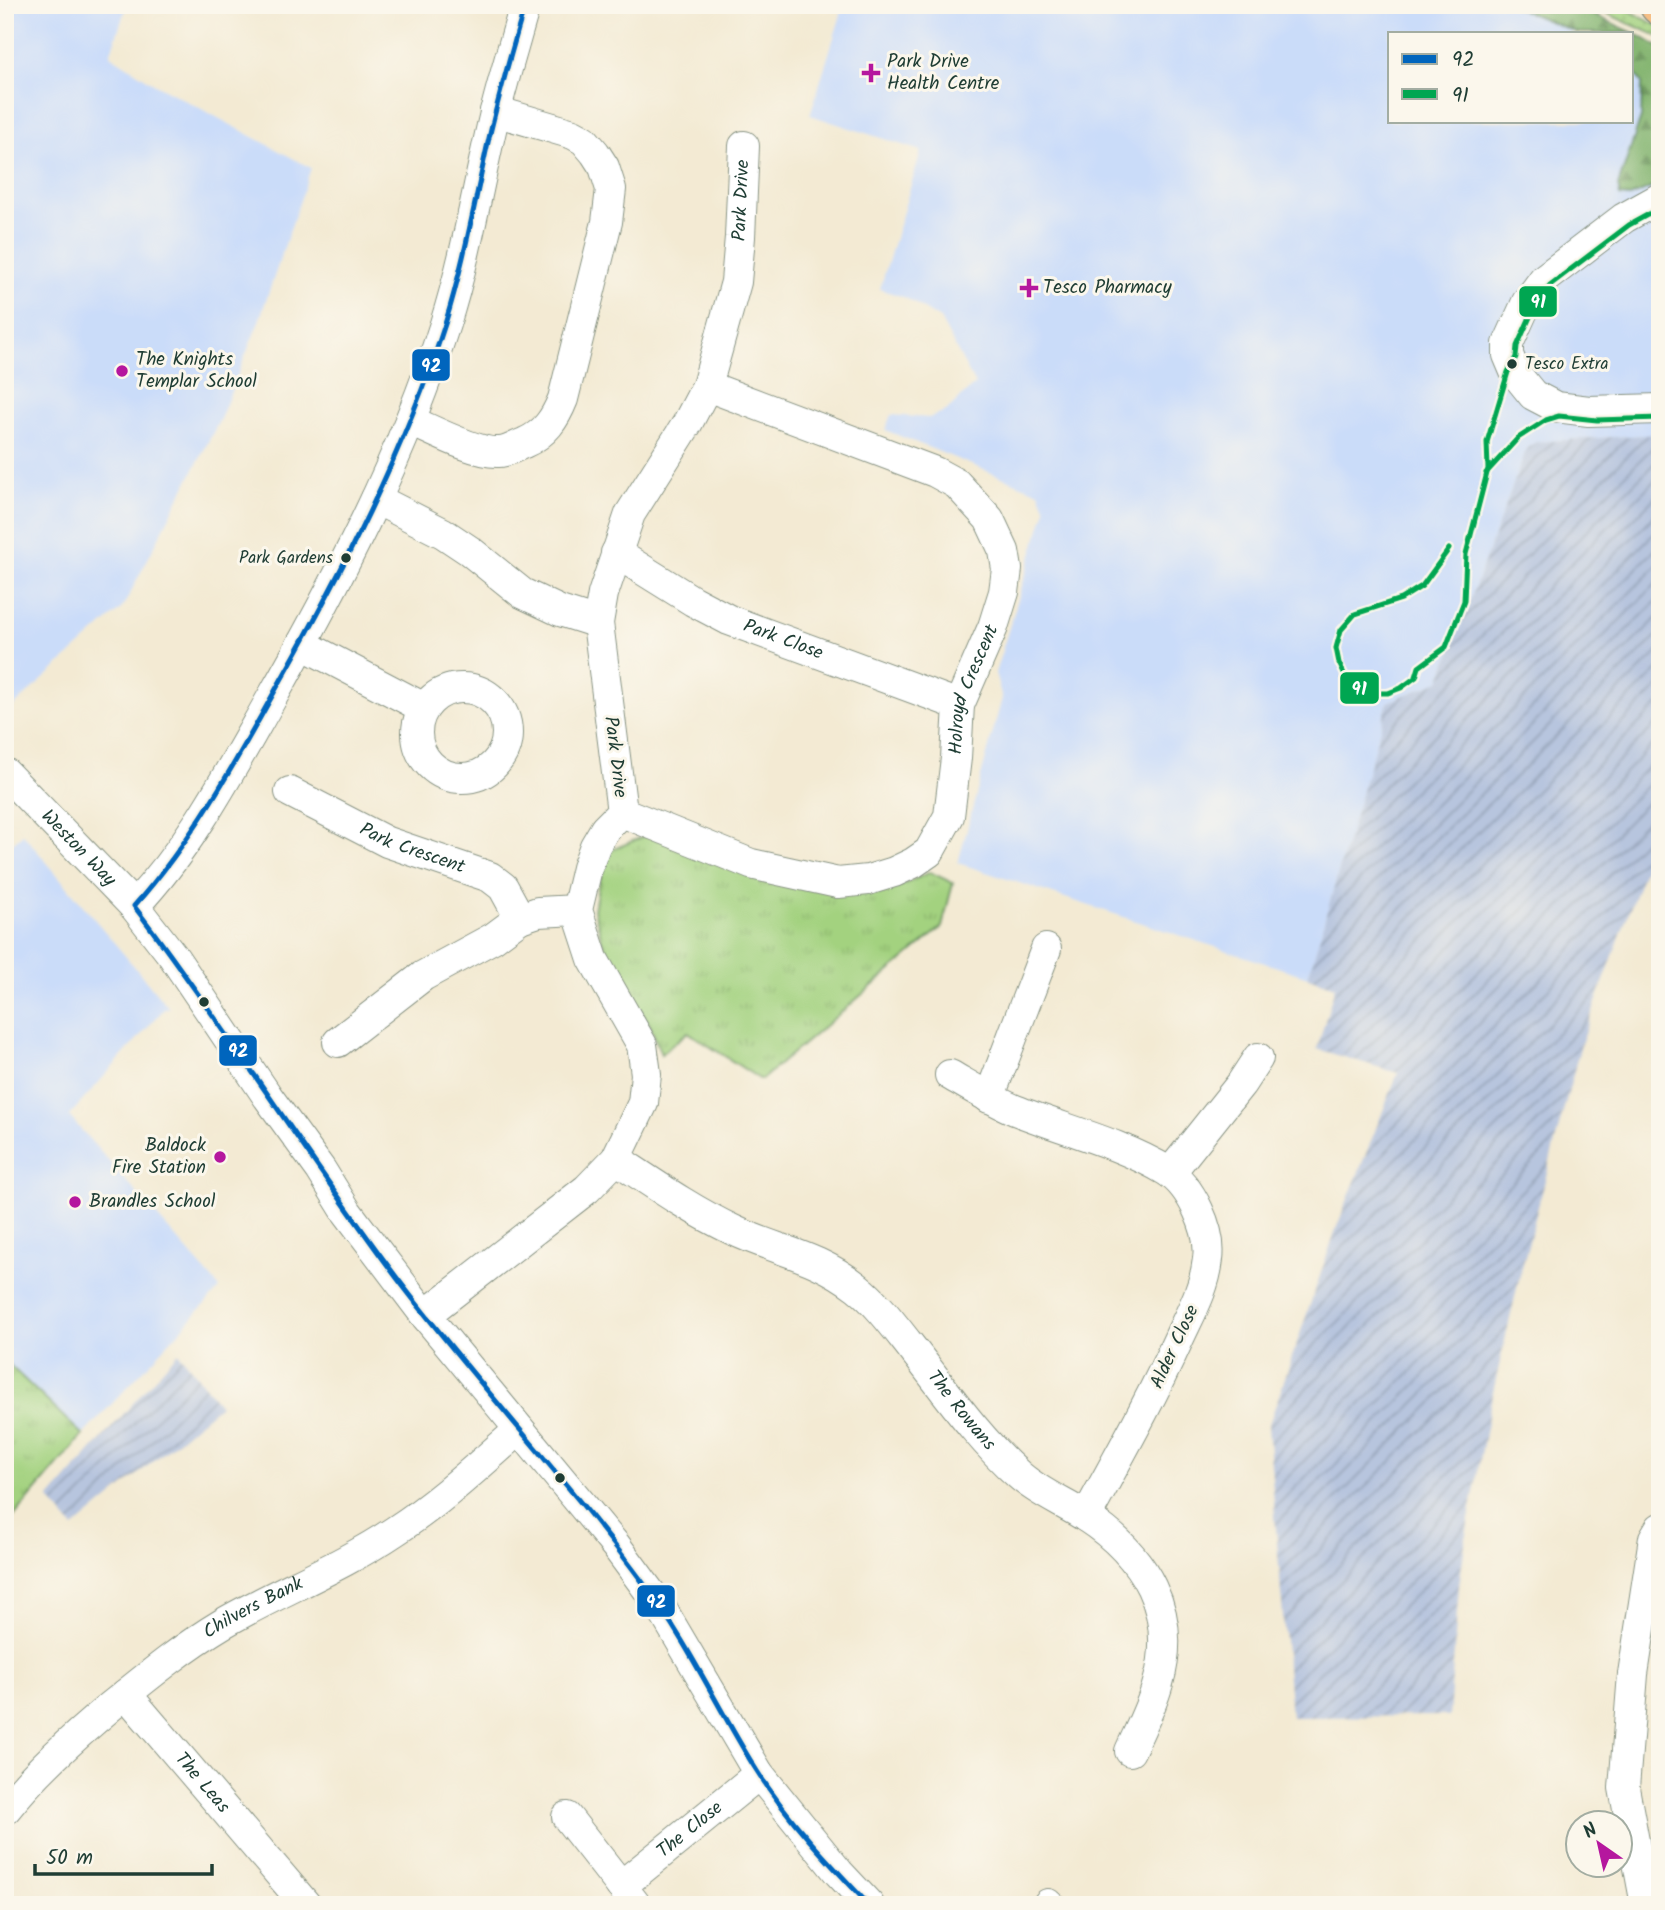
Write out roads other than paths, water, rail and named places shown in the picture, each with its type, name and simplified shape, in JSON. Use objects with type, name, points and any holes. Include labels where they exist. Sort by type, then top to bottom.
[{"type":"street","points":[[134,906],[161,878],[178,854],[234,764],[302,644],[376,499],[411,421],[445,323],[470,227],[495,111],[525,5]]},
{"type":"street","points":[[411,421],[483,451],[497,453],[533,439],[545,430],[556,416],[563,398],[607,222],[611,189],[604,167],[584,140],[573,134],[495,111]]},
{"type":"street","name":"Park Drive","points":[[577,910],[586,868],[595,846],[606,828],[622,812],[598,623],[603,594],[630,514],[687,424],[707,386],[736,282],[744,146]]},
{"type":"street","points":[[1660,198],[1625,218],[1544,279],[1527,302],[1508,344],[1508,355],[1516,374],[1533,395],[1556,407],[1589,411],[1660,409]]},
{"type":"street","name":"Holroyd Crescent","points":[[622,812],[751,864],[838,883],[868,880],[913,863],[929,852],[949,816],[954,787],[959,705],[993,627],[1004,592],[1007,569],[1004,551],[989,519],[957,484],[935,472],[707,386]]},
{"type":"street","points":[[376,499],[443,533],[471,551],[522,593],[560,611],[598,623]]},
{"type":"street","name":"Park Close","points":[[616,552],[693,601],[729,620],[959,705]]},
{"type":"street","points":[[302,644],[424,708]]},
{"type":"street","name":"Weston Way","points":[[5,773],[134,906],[173,956],[321,1170],[347,1212],[425,1315],[616,1546],[660,1606],[759,1774],[815,1845],[869,1905]]},
{"type":"street","name":"Park Crescent","points":[[290,792],[387,842],[490,877],[503,887],[520,918]]},
{"type":"street","points":[[338,1042],[423,975],[493,938],[520,918],[538,912],[577,910],[593,959],[636,1033],[645,1060],[646,1087],[643,1103],[616,1158],[587,1189],[425,1315]]},
{"type":"street","points":[[989,1098],[1046,949]]},
{"type":"street","points":[[1170,1173],[1241,1084],[1258,1058]]},
{"type":"street","name":"Alder Close","points":[[950,1075],[1015,1110],[1131,1152],[1170,1173],[1182,1183],[1205,1229],[1209,1256],[1203,1284],[1152,1396],[1086,1517]]},
{"type":"street","name":"The Rowans","points":[[616,1158],[695,1211],[736,1232],[809,1258],[859,1289],[885,1315],[986,1439],[1020,1475],[1118,1540],[1140,1566],[1153,1589],[1164,1618],[1164,1651],[1159,1682],[1130,1751]]},
{"type":"street","name":"Chilvers Bank","points":[[5,1810],[22,1788],[69,1741],[178,1652],[224,1623],[341,1564],[395,1532],[431,1506],[519,1430]]},
{"type":"street","points":[[1646,1905],[1624,1788],[1633,1674],[1654,1538],[1660,1528]]},
{"type":"street","name":"The Leas","points":[[126,1694],[306,1905]]},
{"type":"street","name":"The Close","points":[[567,1817],[629,1895],[759,1774]]},
{"type":"place","name":"Park Drive Health Centre","points":[[871,73]]},
{"type":"place","name":"Tesco Pharmacy","points":[[1029,288]]},
{"type":"place","name":"Tesco Extra","points":[[1512,364]]},
{"type":"place","name":"The Knights Templar School","points":[[122,371]]},
{"type":"place","name":"Park Gardens","points":[[346,558]]},
{"type":"place","name":"Baldock Fire Station","points":[[220,1157]]},
{"type":"place","name":"Brandles School","points":[[75,1202]]}]
